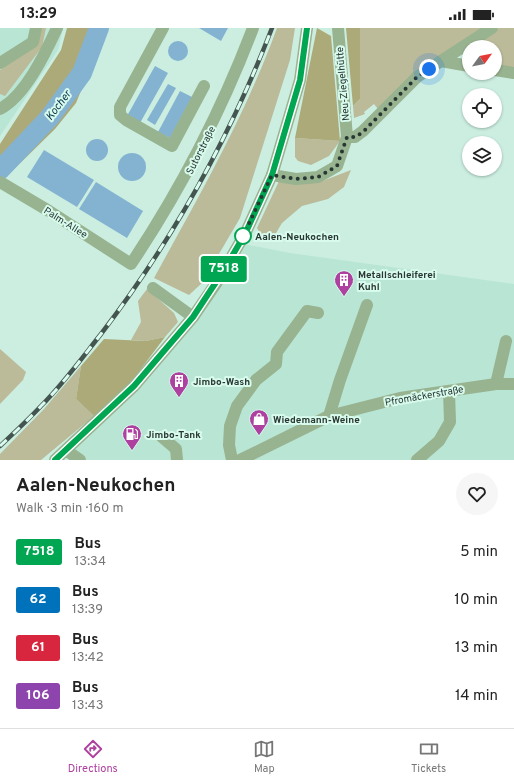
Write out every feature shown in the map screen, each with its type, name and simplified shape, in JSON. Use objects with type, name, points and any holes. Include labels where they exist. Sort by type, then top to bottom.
[{"type":"street","points":[[0,62],[33,42],[36,28]]},
{"type":"street","points":[[0,109],[11,104],[20,92],[49,47],[57,28]]},
{"type":"street","points":[[163,28],[120,107],[120,115],[126,120],[172,146],[204,86]]},
{"type":"street","name":"Sutorstraße","points":[[131,264],[171,201],[201,148],[222,106],[253,28]]},
{"type":"street","points":[[55,460],[67,451],[134,386],[193,317],[217,282],[246,232],[272,175],[300,80],[307,28]]},
{"type":"street","name":"Neu-Ziegelhütte","points":[[272,175],[296,179],[318,177],[337,166],[347,137],[338,28]]},
{"type":"street","points":[[347,137],[355,137],[363,132],[417,77],[492,28]]},
{"type":"street","points":[[441,61],[462,65]]},
{"type":"street","points":[[502,71],[514,73]]},
{"type":"street","name":"Palm-Allee","points":[[3,183],[131,264]]},
{"type":"street","points":[[153,288],[193,317]]},
{"type":"street","points":[[329,416],[340,380],[367,305]]},
{"type":"street","points":[[232,460],[229,445],[230,426],[237,406],[256,380],[276,364],[277,352],[307,311],[318,313]]},
{"type":"street","points":[[496,384],[506,341]]},
{"type":"street","name":"Pfromäckerstraße","points":[[240,460],[329,416],[400,398],[496,384],[514,384]]},
{"type":"street","points":[[417,460],[439,441],[450,422],[450,391]]},
{"type":"street","points":[[162,437],[176,449],[177,460]]},
{"type":"street","points":[[67,451],[80,460]]},
{"type":"shaded area","points":[[0,28],[63,28],[58,50],[0,136]]},
{"type":"shaded area","points":[[39,28],[46,28],[42,47],[5,96],[0,94],[0,70],[35,45]]},
{"type":"shaded area","points":[[67,28],[107,28],[76,103],[55,129],[8,175],[0,172],[0,144],[61,50]]},
{"type":"shaded area","points":[[277,28],[295,28],[290,60],[240,218],[202,283],[189,295],[154,278],[236,124],[251,93]]},
{"type":"shaded area","points":[[317,28],[331,36],[340,141],[295,138]]},
{"type":"shaded area","points":[[346,28],[360,28],[360,99],[353,106]]},
{"type":"shaded area","points":[[360,28],[487,28],[471,40],[462,40],[462,47],[378,109],[374,104],[364,112],[365,114],[354,118],[353,106],[360,99]]},
{"type":"shaded area","points":[[499,28],[514,28],[514,71],[502,69],[502,40],[481,40]]},
{"type":"shaded area","points":[[295,138],[340,141],[329,156],[311,165],[298,161],[295,157]]},
{"type":"shaded area","points":[[351,170],[344,187],[328,199],[302,206],[282,223],[273,238],[263,238],[257,228],[279,181],[320,182]]},
{"type":"shaded area","points":[[243,244],[290,253],[514,284],[514,460],[72,460],[73,450],[137,389]]},
{"type":"shaded area","points":[[147,289],[174,313],[178,322],[165,337],[146,341],[131,340],[141,322],[138,301]]},
{"type":"shaded area","points":[[165,337],[131,382],[94,416],[76,399],[81,366],[104,339],[146,341]]},
{"type":"shaded area","points":[[0,349],[26,372],[23,380],[0,404]]},
{"type":"shaded area","points":[[81,366],[76,399],[94,416],[41,460],[0,460],[0,454],[44,409]]},
{"type":"water","points":[[199,28],[228,28],[221,41]]},
{"type":"water","points":[[178,41],[185,44],[188,51],[185,58],[178,61],[171,58],[168,51],[171,44]]},
{"type":"water","points":[[155,66],[168,73],[140,123],[127,116]]},
{"type":"water","points":[[168,84],[176,88],[155,125],[147,120]]},
{"type":"water","points":[[180,91],[192,97],[170,138],[158,132]]},
{"type":"water","points":[[97,139],[105,142],[108,150],[105,158],[97,161],[89,158],[86,150],[89,142]]},
{"type":"water","points":[[44,150],[94,180],[77,207],[27,177]]},
{"type":"water","points":[[132,153],[142,157],[146,167],[142,177],[132,181],[122,177],[118,167],[122,157]]},
{"type":"water","points":[[96,182],[143,211],[127,238],[79,209]]},
{"type":"waterway","name":"Kocher","points":[[0,170],[50,117],[82,73],[99,28]]},
{"type":"railway","points":[[0,446],[49,398],[65,380],[127,299],[152,262],[175,225],[218,148],[238,109],[272,28]]},
{"type":"bus line","name":"7518","points":[[55,460],[67,451],[134,386],[193,317],[217,282],[246,232],[272,175],[300,80],[307,28]]},
{"type":"place","name":"Aalen-Neukochen","points":[[243,236]]},
{"type":"place","name":"Metallschleiferei Kuhl","points":[[344,297]]},
{"type":"place","name":"Jimbo-Wash","points":[[179,398]]},
{"type":"place","name":"Wiedemann-Weine","points":[[259,436]]},
{"type":"place","name":"Jimbo-Tank","points":[[132,451]]},
{"type":"route","points":[[243,236],[272,175],[296,179],[318,177],[337,166],[347,137],[355,137],[363,132],[383,109],[417,77],[429,69]]}]
